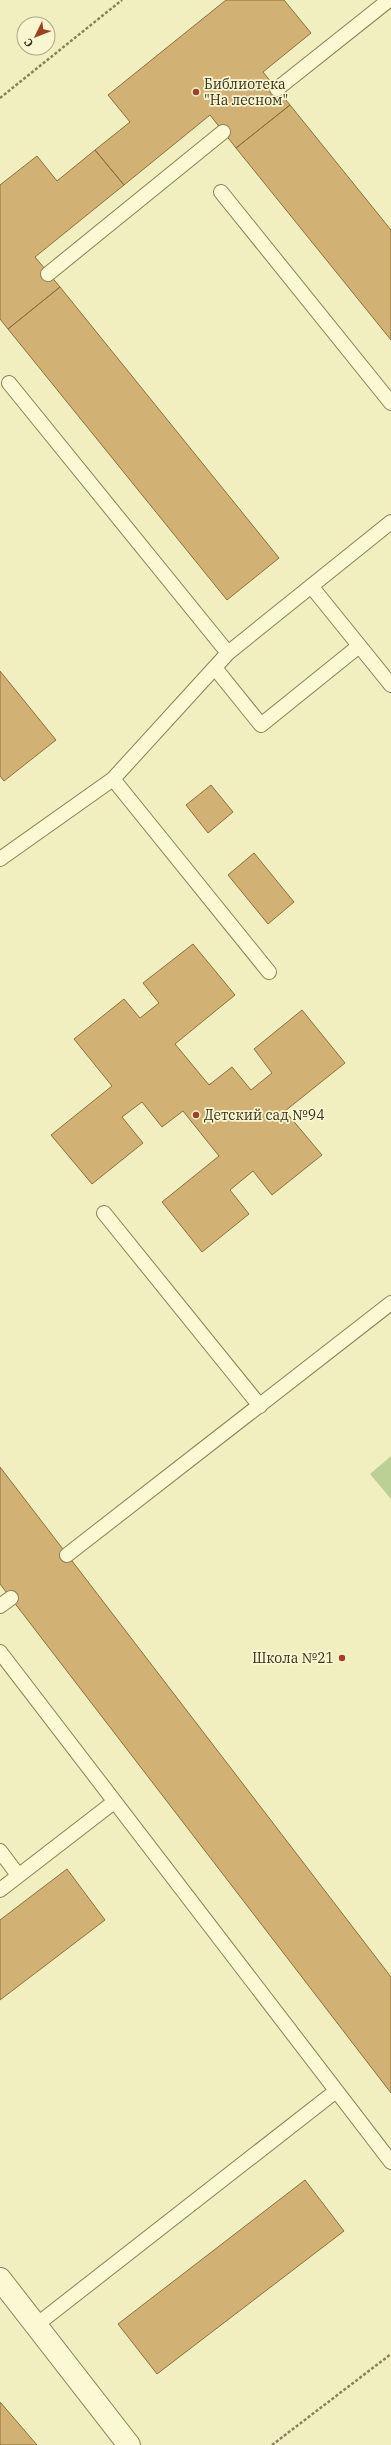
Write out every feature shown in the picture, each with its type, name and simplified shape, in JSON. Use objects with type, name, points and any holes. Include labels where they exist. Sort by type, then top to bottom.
[{"type":"street","points":[[0,2279],[128,2445]]},
{"type":"lane","points":[[277,89],[388,0]]},
{"type":"lane","points":[[48,274],[224,132]]},
{"type":"lane","points":[[221,192],[391,403]]},
{"type":"lane","points":[[9,383],[228,654]]},
{"type":"lane","points":[[2,854],[113,779],[228,654],[391,522]]},
{"type":"lane","points":[[311,586],[391,685]]},
{"type":"lane","points":[[215,668],[262,726],[359,646]]},
{"type":"lane","points":[[113,779],[269,972]]},
{"type":"lane","points":[[104,1214],[260,1406]]},
{"type":"lane","points":[[67,1555],[260,1406],[391,1302]]},
{"type":"lane","points":[[0,1652],[391,2162]]},
{"type":"lane","points":[[0,1890],[114,1802]]},
{"type":"lane","points":[[0,1851],[18,1875]]},
{"type":"lane","points":[[36,2326],[336,2091]]},
{"type":"path","points":[[0,98],[122,0]]},
{"type":"path","points":[[272,2445],[391,2354]]},
{"type":"green space","points":[[391,1456],[391,1499],[370,1474]]},
{"type":"building","name":"Библиотека \"На лесном\"","points":[[226,0],[284,0],[311,33],[263,72],[290,105],[236,148],[210,115],[124,185],[95,150],[130,122],[108,95]]},
{"type":"building","points":[[290,105],[391,230],[391,340],[236,148]]},
{"type":"building","points":[[95,150],[124,185],[35,257],[60,287],[8,329],[0,319],[0,185],[37,156],[57,181]]},
{"type":"building","points":[[60,287],[279,558],[227,600],[8,329]]},
{"type":"building","points":[[0,671],[56,740],[4,781],[0,776]]},
{"type":"building","points":[[211,785],[233,812],[208,833],[186,805]]},
{"type":"building","points":[[254,853],[294,902],[268,924],[228,875]]},
{"type":"building","points":[[193,944],[235,995],[175,1044],[209,1085],[232,1067],[251,1090],[272,1073],[254,1049],[302,1010],[345,1063],[285,1111],[322,1155],[272,1195],[253,1171],[230,1190],[249,1214],[202,1252],[162,1202],[219,1156],[183,1111],[162,1127],[142,1102],[122,1117],[143,1143],[92,1184],[51,1135],[112,1086],[74,1039],[124,999],[140,1018],[159,1003],[143,983]]},
{"type":"building","points":[[0,1467],[391,1977],[391,2093],[0,1584]]},
{"type":"building","points":[[67,1869],[105,1920],[0,2000],[0,1920]]},
{"type":"building","points":[[305,2180],[344,2231],[157,2374],[118,2324]]},
{"type":"building","points":[[0,2402],[37,2445],[0,2445]]},
{"type":"place","name":"Библиотека \"На лесном\"","points":[[196,92]]},
{"type":"place","name":"Детский сад №94","points":[[196,1115]]},
{"type":"place","name":"Школа №21","points":[[342,1658]]}]
